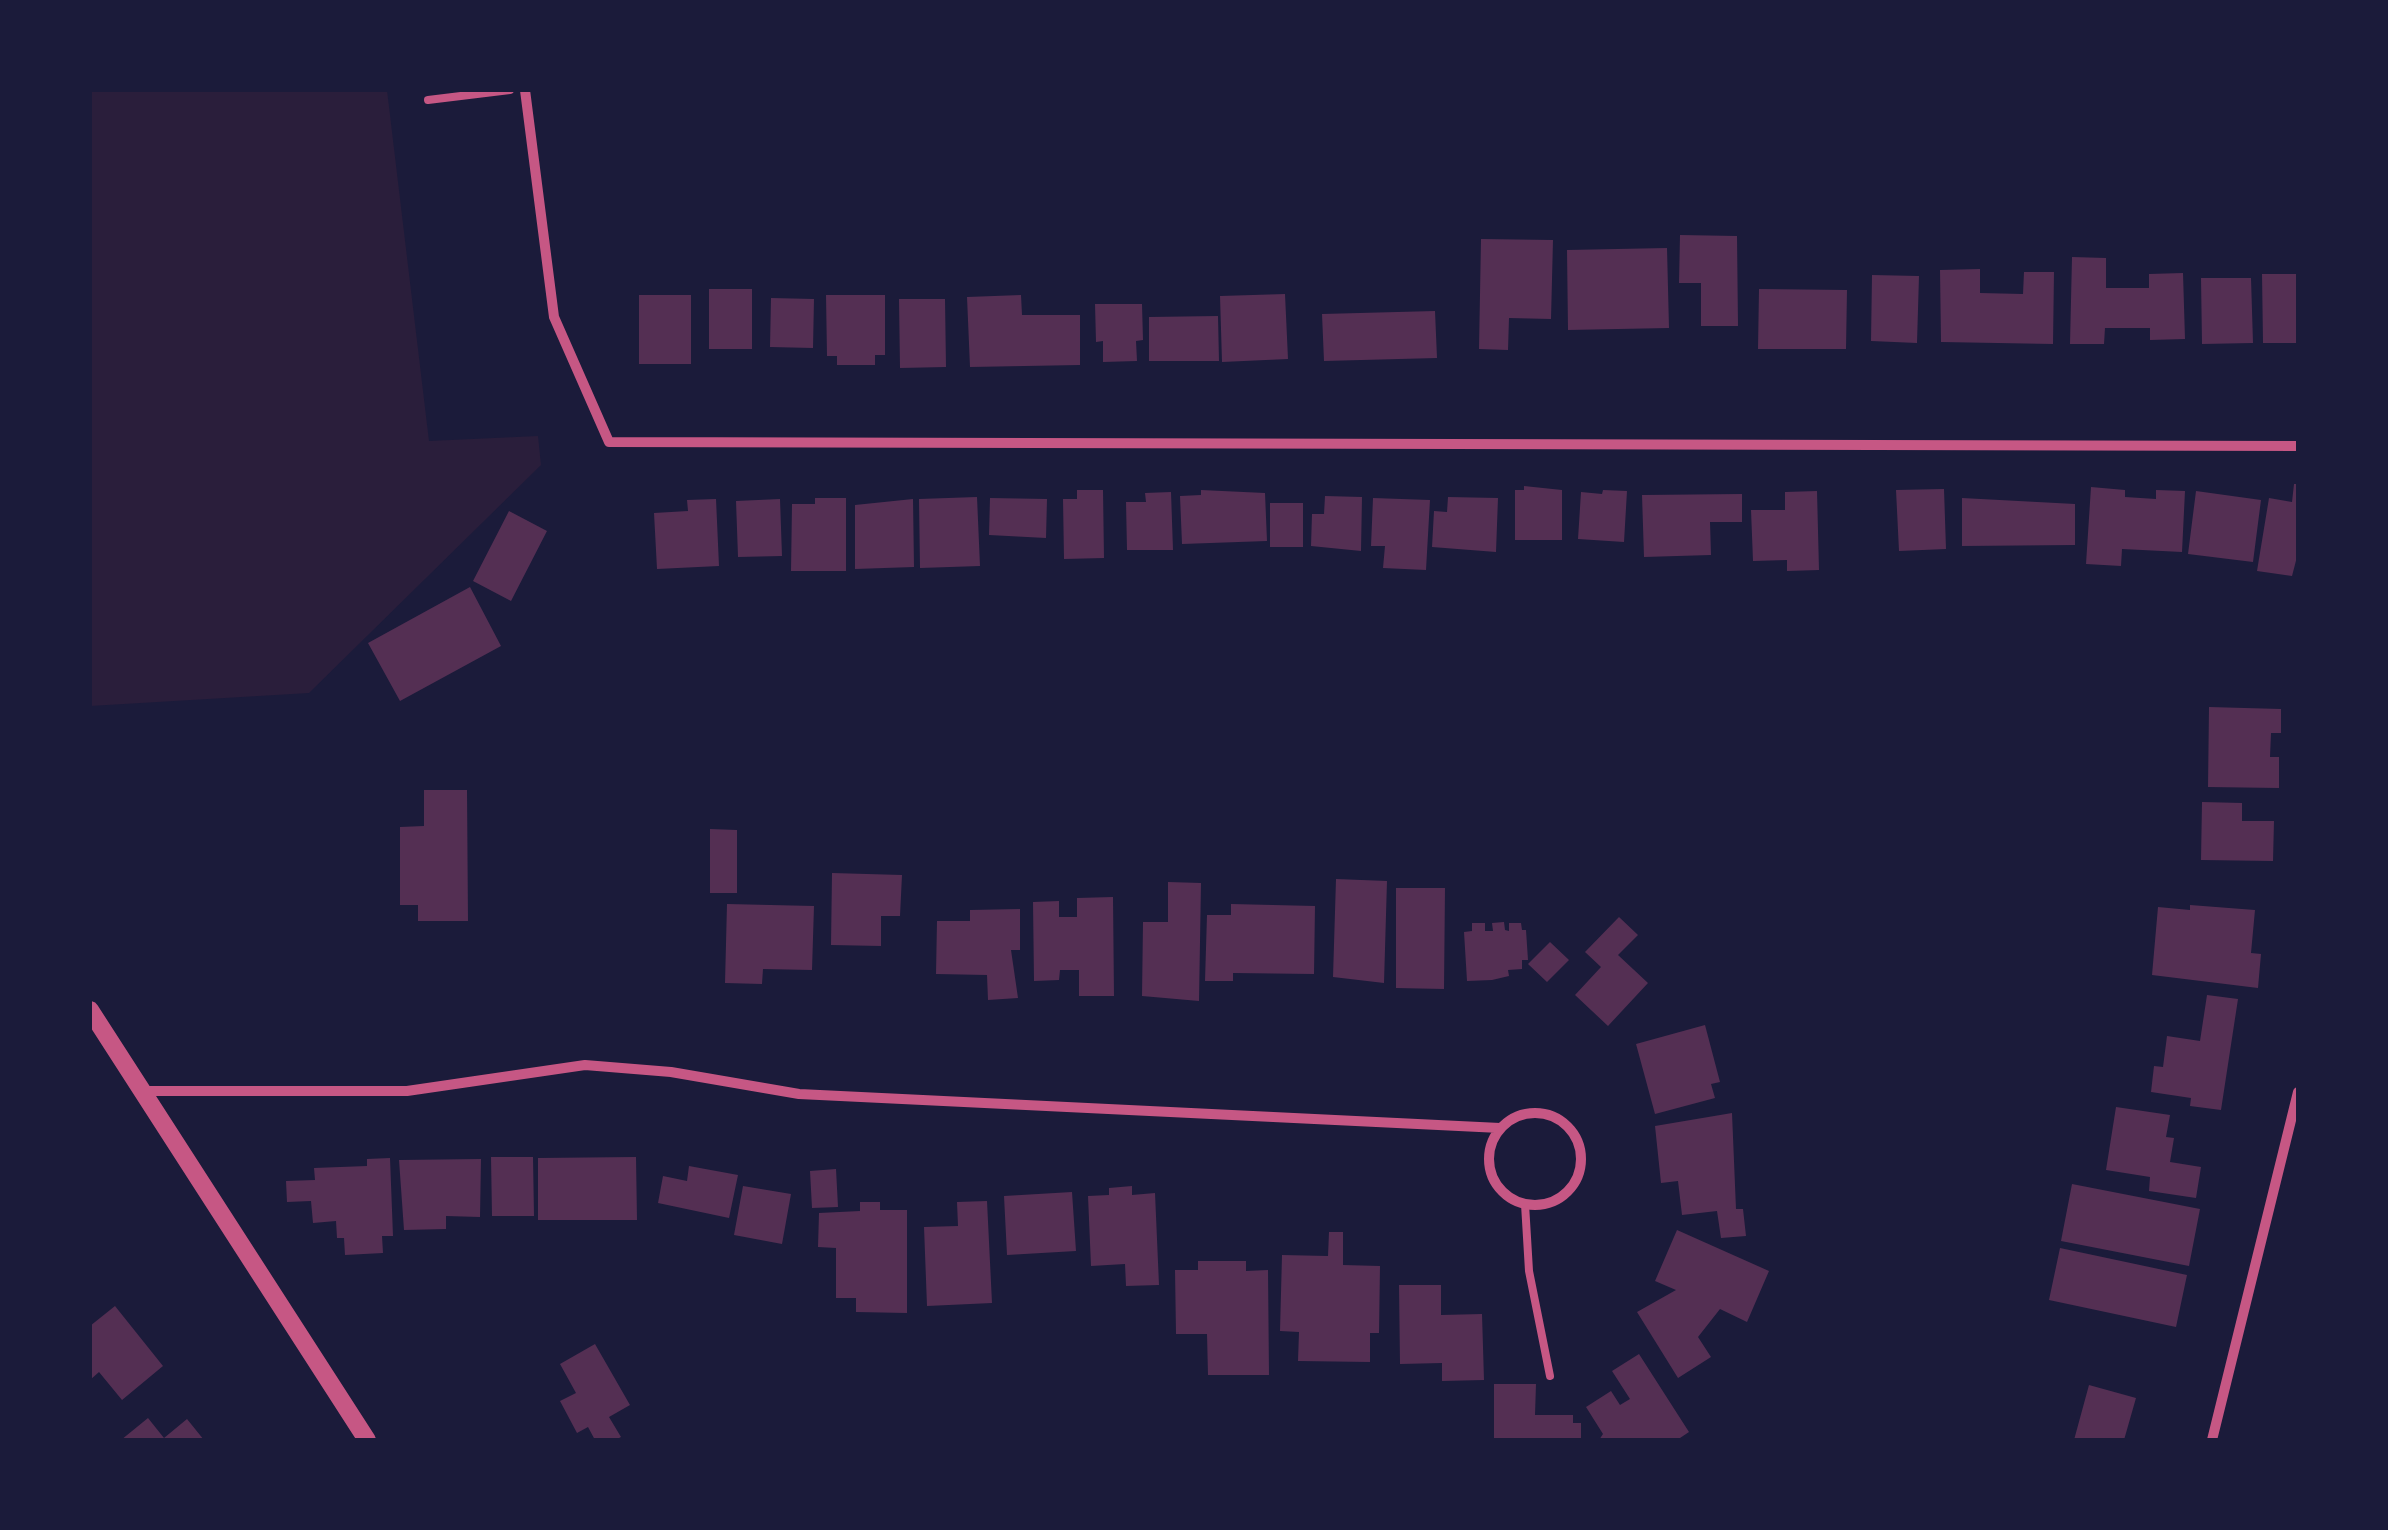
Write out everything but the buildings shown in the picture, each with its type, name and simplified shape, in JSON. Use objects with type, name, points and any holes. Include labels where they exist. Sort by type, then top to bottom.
[{"type":"street","points":[[525,90],[554,317],[609,442],[2298,446]]},
{"type":"street","points":[[90,1010],[366,1440]]},
{"type":"street","points":[[141,1091],[407,1091],[586,1066],[671,1072],[799,1094],[1500,1128]]},
{"type":"street","points":[[2212,1440],[2298,1092]]},
{"type":"street","points":[[1541,1113],[1568,1126],[1581,1152],[1581,1167],[1567,1192],[1554,1201],[1525,1204],[1498,1187],[1491,1173],[1492,1142],[1512,1118],[1541,1113]]},
{"type":"lane","points":[[428,100],[510,90]]},
{"type":"lane","points":[[1525,1204],[1529,1271],[1550,1376]]},
{"type":"shaded area","points":[[90,90],[387,90],[429,441],[538,436],[541,465],[309,693],[90,706]]}]
